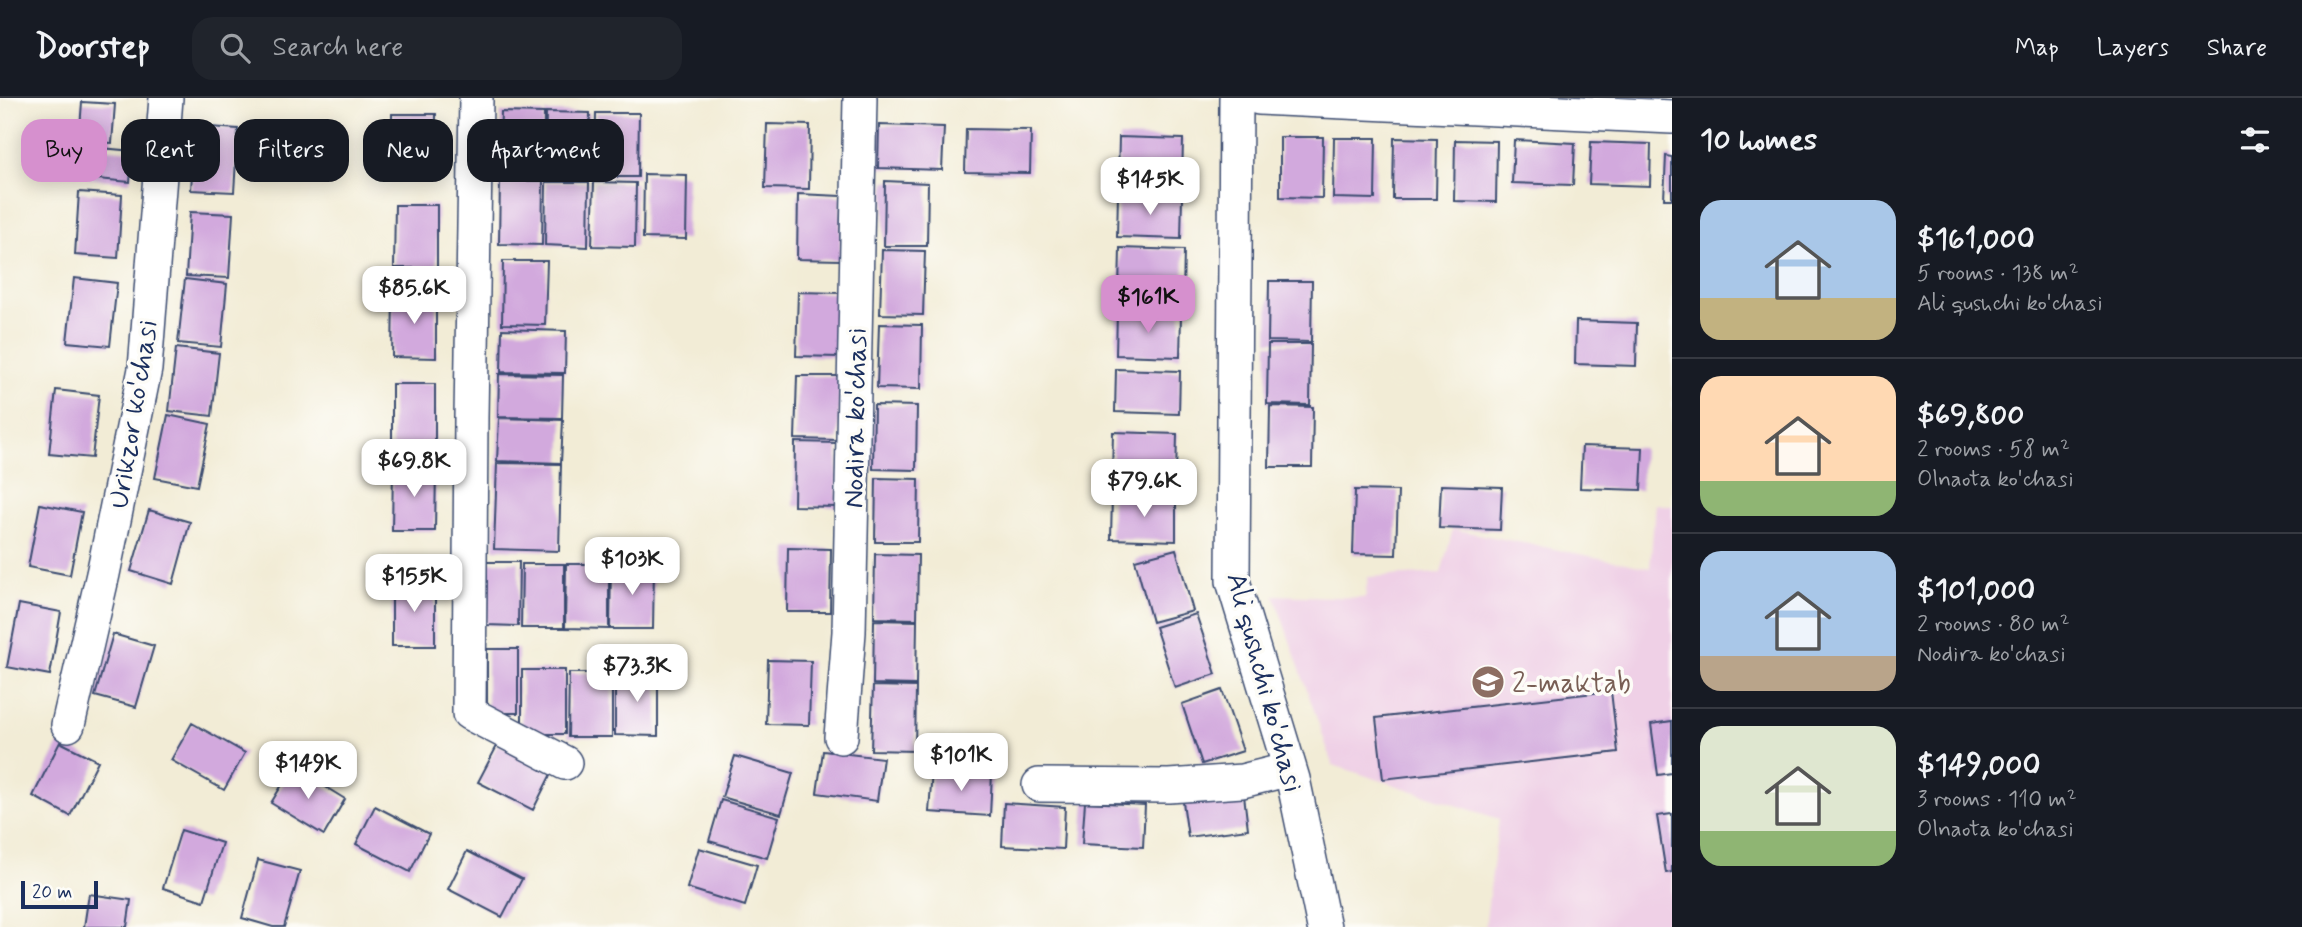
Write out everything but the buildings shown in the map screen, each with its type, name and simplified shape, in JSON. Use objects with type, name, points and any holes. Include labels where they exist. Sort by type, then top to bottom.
[{"type":"street","name":"Urikzor ko'chasi","points":[[68,725],[103,574],[145,369],[166,98]]},
{"type":"street","points":[[476,98],[469,713],[565,763]]},
{"type":"street","name":"Nodira ko'chasi","points":[[841,737],[849,632],[860,98]]},
{"type":"street","name":"Ali qushchi ko'chasi","points":[[1236,98],[1233,582],[1290,769],[1324,927]]},
{"type":"street","points":[[1259,98],[1633,106],[1672,117]]},
{"type":"street","points":[[1039,785],[1169,786],[1242,781],[1290,769]]},
{"type":"shaded area","name":"2-maktab","points":[[1655,504],[1672,506],[1672,927],[1485,927],[1499,819],[1333,765],[1274,595],[1365,598],[1368,577],[1441,573],[1453,529],[1650,568]]},
{"type":"place","name":"2-maktab","points":[[1488,682]]}]
